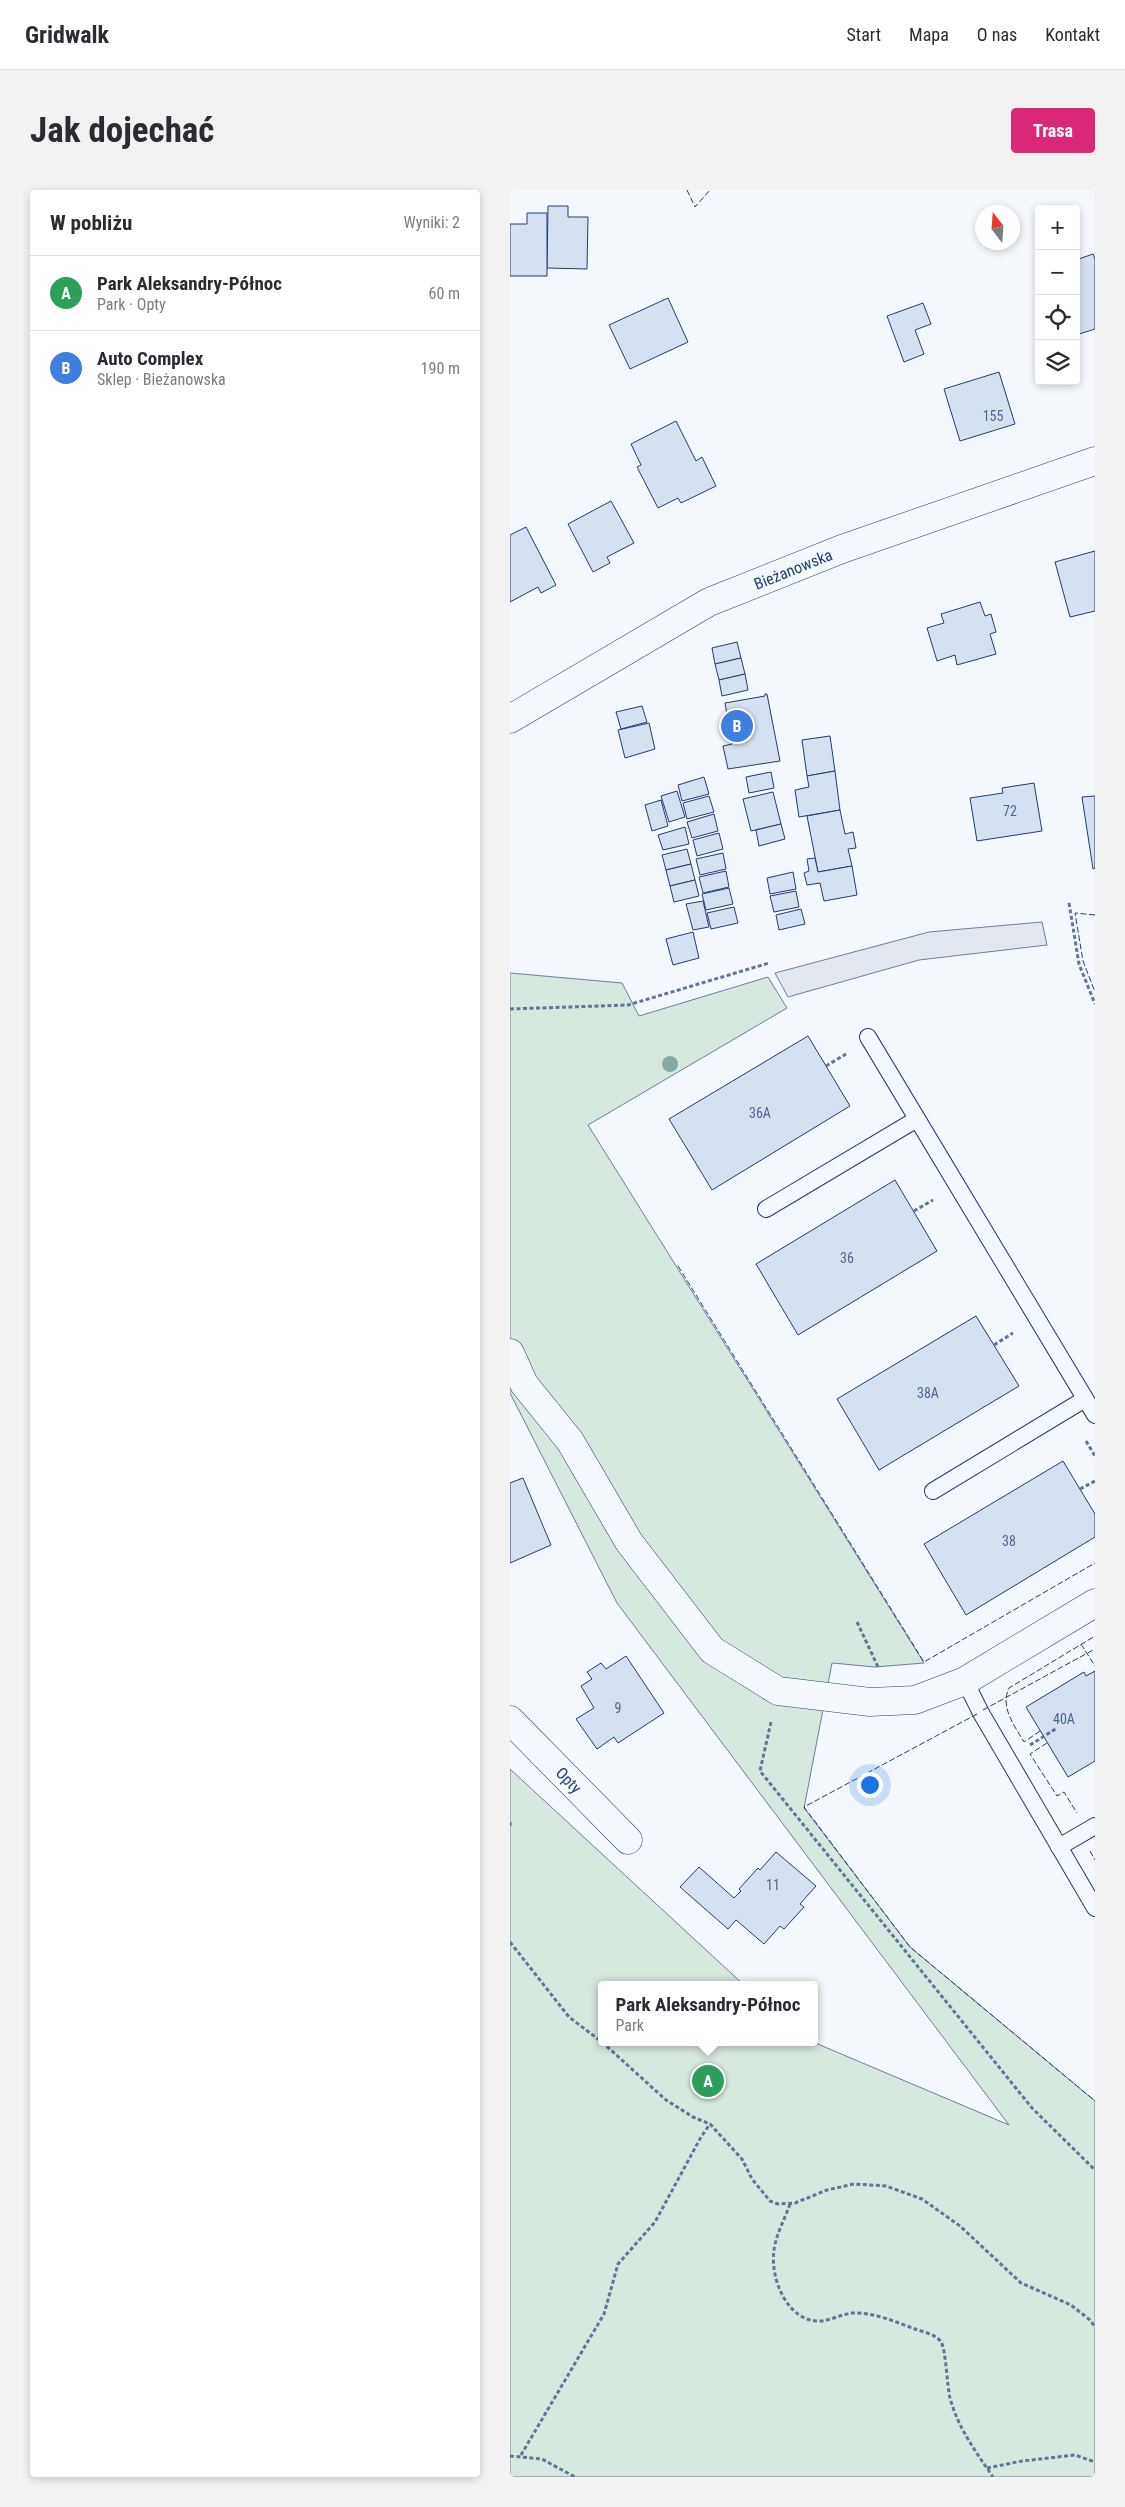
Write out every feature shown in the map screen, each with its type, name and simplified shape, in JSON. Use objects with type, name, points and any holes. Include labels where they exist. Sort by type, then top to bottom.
[{"type":"street","name":"Bieżanowska","points":[[510,719],[709,602],[842,549],[1095,461]]},
{"type":"street","points":[[510,1353],[524,1384],[570,1441],[629,1542],[712,1650],[778,1691],[870,1702],[915,1700],[965,1681],[1095,1603]]},
{"type":"street","name":"Opty","points":[[510,1720],[628,1840]]},
{"type":"lane","points":[[868,1037],[1095,1415]]},
{"type":"lane","points":[[766,1209],[917,1118]]},
{"type":"lane","points":[[933,1491],[1085,1399]]},
{"type":"lane","points":[[965,1681],[980,1713],[1095,1908]]},
{"type":"lane","points":[[1060,1847],[1095,1826]]},
{"type":"path","points":[[1069,903],[1079,964],[1095,1004]]},
{"type":"path","points":[[510,1009],[628,1004],[769,963]]},
{"type":"path","points":[[914,1211],[938,1198]]},
{"type":"path","points":[[994,1345],[1018,1330]]},
{"type":"path","points":[[1080,1489],[1095,1481]]},
{"type":"path","points":[[856,1622],[883,1676]]},
{"type":"path","points":[[778,1691],[760,1771],[1032,2108],[1095,2170]]},
{"type":"path","points":[[1043,1736],[1057,1728]]},
{"type":"path","points":[[510,1822],[510,1828]]},
{"type":"path","points":[[510,1942],[569,2017],[598,2039]]},
{"type":"path","points":[[606,2046],[666,2100],[693,2117],[710,2124],[742,2159],[764,2196],[778,2204],[790,2204],[827,2190],[854,2184],[886,2186],[922,2199],[960,2226],[1021,2283],[1071,2305],[1090,2320],[1095,2327]]},
{"type":"path","points":[[521,2456],[604,2314],[618,2264],[655,2222],[710,2124]]},
{"type":"path","points":[[790,2204],[779,2231],[773,2262],[783,2297],[792,2309],[804,2318],[814,2321],[826,2321],[855,2313],[880,2317],[933,2335],[942,2343],[945,2358],[945,2378],[955,2415],[963,2432],[993,2477]]},
{"type":"path","points":[[510,2456],[542,2459],[575,2477]]},
{"type":"path","points":[[987,2468],[1022,2461],[1075,2456],[1095,2462]]},
{"type":"shaded area","points":[[1042,922],[1047,945],[919,960],[788,997],[775,973],[929,932]]},
{"type":"shaded area","points":[[510,973],[622,983],[639,1016],[768,977],[787,1008],[588,1125],[924,1663],[875,1667],[832,1663],[804,1808],[910,1947],[1095,2101],[1095,2477],[510,2477],[510,1769],[740,1981],[598,1981],[598,2046],[818,2046],[818,2044],[1009,2125],[617,1603],[510,1393]]},
{"type":"building","points":[[548,206],[568,206],[568,217],[588,217],[587,269],[547,268]]},
{"type":"building","points":[[527,213],[547,213],[547,276],[510,276],[510,224],[527,224]]},
{"type":"building","points":[[1093,254],[1095,259],[1095,329],[1080,334],[1080,295],[1080,259]]},
{"type":"building","points":[[668,298],[688,342],[630,369],[609,325]]},
{"type":"building","points":[[923,303],[931,324],[915,330],[924,354],[904,362],[887,316]]},
{"type":"building","points":[[999,372],[1015,424],[960,441],[944,389]]},
{"type":"building","points":[[676,421],[696,461],[702,457],[716,486],[681,503],[678,498],[658,508],[637,467],[641,465],[631,444]]},
{"type":"building","points":[[611,501],[634,543],[607,557],[610,563],[593,572],[568,524]]},
{"type":"building","points":[[526,527],[556,585],[541,593],[538,587],[510,602],[510,535]]},
{"type":"building","points":[[1095,551],[1095,611],[1070,617],[1055,562]]},
{"type":"building","points":[[980,602],[985,616],[991,614],[996,632],[990,634],[996,654],[957,665],[955,655],[937,661],[927,628],[944,623],[941,614]]},
{"type":"building","points":[[737,642],[741,658],[715,664],[712,648]]},
{"type":"building","points":[[741,658],[745,674],[719,680],[715,664]]},
{"type":"building","points":[[745,674],[748,690],[722,696],[719,680]]},
{"type":"building","points":[[767,694],[780,761],[728,769],[723,746],[732,744],[725,703],[765,696]]},
{"type":"building","points":[[642,706],[647,722],[621,729],[616,712]]},
{"type":"building","points":[[649,723],[655,749],[625,758],[618,730]]},
{"type":"building","points":[[830,736],[835,771],[807,776],[802,740]]},
{"type":"building","points":[[835,771],[840,810],[799,817],[795,790],[809,787],[807,776]]},
{"type":"building","points":[[771,772],[774,788],[749,793],[746,777]]},
{"type":"building","points":[[704,777],[709,794],[682,801],[678,785]]},
{"type":"building","points":[[1034,783],[1042,831],[977,841],[970,798],[1003,793],[1002,788]]},
{"type":"building","points":[[677,791],[685,817],[669,822],[661,796]]},
{"type":"building","points":[[773,792],[781,824],[751,831],[743,799]]},
{"type":"building","points":[[709,796],[714,812],[687,819],[683,803]]},
{"type":"building","points":[[1095,796],[1095,868],[1093,869],[1082,797]]},
{"type":"building","points":[[661,800],[668,826],[652,831],[645,805]]},
{"type":"building","points":[[840,810],[845,834],[853,832],[856,848],[848,849],[852,866],[818,872],[807,816]]},
{"type":"building","points":[[714,814],[718,831],[692,838],[687,822]]},
{"type":"building","points":[[781,824],[785,839],[759,846],[756,830]]},
{"type":"building","points":[[685,827],[689,844],[663,850],[658,835]]},
{"type":"building","points":[[719,833],[723,849],[697,856],[693,840]]},
{"type":"building","points":[[687,849],[691,864],[666,870],[662,855]]},
{"type":"building","points":[[723,853],[726,869],[700,875],[696,859]]},
{"type":"building","points":[[815,858],[818,872],[852,866],[857,895],[824,901],[820,883],[807,885],[804,873],[809,871],[807,859]]},
{"type":"building","points":[[691,864],[695,880],[670,886],[666,870]]},
{"type":"building","points":[[726,871],[729,887],[703,893],[699,877]]},
{"type":"building","points":[[793,872],[796,889],[770,894],[767,878]]},
{"type":"building","points":[[695,880],[699,896],[674,902],[670,886]]},
{"type":"building","points":[[729,888],[733,904],[706,910],[702,894]]},
{"type":"building","points":[[796,891],[799,907],[774,912],[770,896]]},
{"type":"building","points":[[703,901],[709,927],[693,930],[686,904]]},
{"type":"building","points":[[734,907],[738,923],[711,929],[707,913]]},
{"type":"building","points":[[801,909],[805,924],[779,930],[776,915]]},
{"type":"building","points":[[693,932],[699,958],[673,965],[666,939]]},
{"type":"building","points":[[808,1036],[850,1106],[712,1190],[669,1119]]},
{"type":"building","points":[[895,1180],[937,1251],[798,1335],[756,1264]]},
{"type":"building","points":[[976,1316],[1019,1386],[879,1470],[837,1399]]},
{"type":"building","points":[[1063,1461],[1095,1514],[1095,1537],[966,1615],[924,1544]]},
{"type":"building","points":[[523,1478],[551,1545],[510,1563],[510,1483]]},
{"type":"building","points":[[626,1656],[664,1713],[618,1743],[614,1737],[597,1749],[576,1719],[594,1708],[581,1686],[592,1679],[587,1672],[601,1663],[606,1669]]},
{"type":"building","points":[[1095,1671],[1095,1761],[1068,1777],[1026,1707],[1084,1672],[1086,1676]]},
{"type":"building","points":[[776,1852],[816,1886],[800,1904],[804,1907],[784,1929],[780,1926],[764,1944],[736,1920],[728,1929],[680,1887],[699,1867],[734,1898],[741,1891],[739,1889],[758,1868],[760,1870]]},
{"type":"fence","points":[[687,190],[695,207],[710,190]]},
{"type":"fence","points":[[1095,915],[1075,913],[1083,961],[1095,992]]},
{"type":"fence","points":[[678,1266],[924,1662],[1095,1563]]},
{"type":"fence","points":[[1040,1731],[1024,1742],[1012,1722],[1007,1709],[1006,1702],[1009,1688],[1095,1636]]},
{"type":"fence","points":[[1081,1644],[1095,1666]]},
{"type":"fence","points":[[983,1710],[1095,1649]]},
{"type":"fence","points":[[977,1714],[804,1807],[910,1947],[1095,2101]]},
{"type":"fence","points":[[1047,1743],[1030,1754],[1057,1796],[1064,1792],[1077,1813]]},
{"type":"fence","points":[[1090,1851],[1095,1860]]},
{"type":"place","name":"Auto Complex","points":[[737,726]]},
{"type":"place","name":"Park Aleksandry-Północ","points":[[708,2081]]}]
